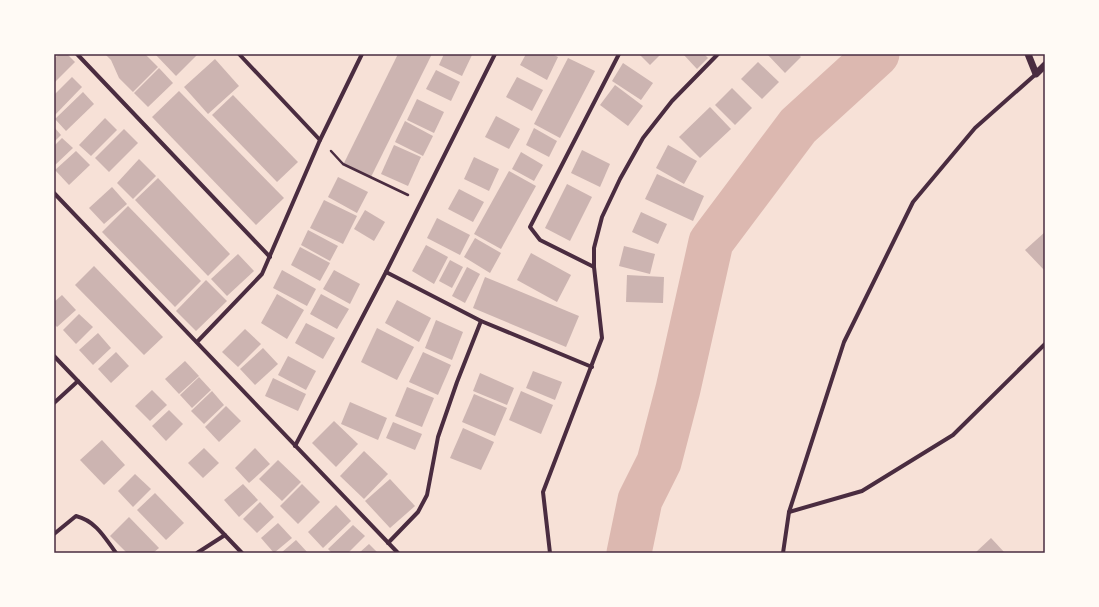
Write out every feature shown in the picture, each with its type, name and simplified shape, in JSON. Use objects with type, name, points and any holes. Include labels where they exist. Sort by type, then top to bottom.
[{"type":"street","points":[[77,54],[270,257]]},
{"type":"street","points":[[239,54],[320,140]]},
{"type":"street","points":[[196,342],[262,274],[320,140],[362,54]]},
{"type":"street","points":[[295,446],[386,272],[495,54]]},
{"type":"street","points":[[594,267],[540,240],[530,227],[619,54]]},
{"type":"street","points":[[550,553],[543,492],[602,338],[594,267],[594,248],[602,217],[643,138],[672,101],[718,54]]},
{"type":"street","points":[[1028,54],[1036,74]]},
{"type":"street","points":[[784,553],[789,512],[844,342],[913,202],[975,128],[1045,66]]},
{"type":"street","points":[[54,193],[398,553]]},
{"type":"street","points":[[386,272],[481,321],[592,367]]},
{"type":"street","points":[[388,543],[418,512],[427,495],[438,437],[457,382],[481,321]]},
{"type":"street","points":[[789,512],[862,491],[953,435],[1045,344]]},
{"type":"street","points":[[54,356],[242,553]]},
{"type":"street","points":[[54,403],[78,381]]},
{"type":"street","points":[[54,534],[76,516],[84,518],[94,523],[116,553]]},
{"type":"street","points":[[197,553],[225,535]]},
{"type":"path","points":[[320,140],[343,164],[421,201]]},
{"type":"building","points":[[59,54],[67,54],[75,62],[54,83],[54,59]]},
{"type":"building","points":[[105,54],[145,54],[158,67],[133,92],[119,78],[111,60]]},
{"type":"building","points":[[155,54],[196,54],[197,55],[176,76]]},
{"type":"building","points":[[398,54],[432,54],[371,177],[344,163]]},
{"type":"building","points":[[444,54],[472,55],[462,76],[439,65]]},
{"type":"building","points":[[526,54],[552,54],[558,57],[547,80],[520,65]]},
{"type":"building","points":[[639,54],[661,54],[650,65]]},
{"type":"building","points":[[683,54],[704,54],[708,58],[697,69]]},
{"type":"building","points":[[767,54],[798,54],[801,57],[785,73]]},
{"type":"building","points":[[568,58],[595,71],[560,138],[534,124]]},
{"type":"building","points":[[215,59],[239,86],[208,114],[184,87]]},
{"type":"building","points":[[758,62],[779,82],[762,99],[741,79]]},
{"type":"building","points":[[623,63],[653,83],[641,100],[612,81]]},
{"type":"building","points":[[159,68],[173,83],[148,107],[134,93]]},
{"type":"building","points":[[436,70],[460,82],[451,101],[426,89]]},
{"type":"building","points":[[72,77],[82,87],[54,116],[54,95]]},
{"type":"building","points":[[517,77],[543,90],[532,111],[506,97]]},
{"type":"building","points":[[615,85],[643,106],[628,126],[600,105]]},
{"type":"building","points":[[732,88],[752,108],[735,125],[715,105]]},
{"type":"building","points":[[179,91],[284,198],[256,225],[152,117]]},
{"type":"building","points":[[83,92],[94,104],[66,131],[55,119]]},
{"type":"building","points":[[233,95],[298,162],[277,182],[212,115]]},
{"type":"building","points":[[417,99],[444,112],[434,133],[407,120]]},
{"type":"building","points":[[710,107],[731,129],[700,158],[679,137]]},
{"type":"building","points":[[496,116],[520,129],[509,149],[485,137]]},
{"type":"building","points":[[105,118],[117,130],[91,156],[79,145]]},
{"type":"building","points":[[405,121],[433,136],[423,156],[395,142]]},
{"type":"building","points":[[54,127],[61,135],[54,142]]},
{"type":"building","points":[[534,128],[557,141],[549,157],[526,145]]},
{"type":"building","points":[[124,129],[138,143],[109,172],[95,158]]},
{"type":"building","points":[[62,138],[73,148],[54,166],[54,146]]},
{"type":"building","points":[[394,145],[421,157],[408,186],[381,174]]},
{"type":"building","points":[[668,145],[697,161],[684,184],[656,168]]},
{"type":"building","points":[[582,150],[610,164],[600,187],[571,173]]},
{"type":"building","points":[[76,151],[90,165],[69,185],[55,170]]},
{"type":"building","points":[[521,152],[543,165],[534,181],[512,169]]},
{"type":"building","points":[[474,157],[499,169],[489,191],[464,179]]},
{"type":"building","points":[[139,159],[156,176],[133,199],[117,183]]},
{"type":"building","points":[[509,171],[536,186],[501,249],[474,234]]},
{"type":"building","points":[[657,174],[704,196],[693,221],[645,199]]},
{"type":"building","points":[[338,177],[368,192],[357,213],[328,197]]},
{"type":"building","points":[[158,178],[230,254],[208,276],[135,200]]},
{"type":"building","points":[[567,184],[592,197],[570,241],[545,228]]},
{"type":"building","points":[[112,187],[127,204],[104,224],[89,208]]},
{"type":"building","points":[[459,189],[484,202],[473,222],[448,209]]},
{"type":"building","points":[[324,200],[357,216],[343,244],[310,228]]},
{"type":"building","points":[[128,206],[201,281],[175,307],[102,232]]},
{"type":"building","points":[[365,210],[385,222],[374,241],[354,229]]},
{"type":"building","points":[[641,212],[667,224],[658,244],[632,232]]},
{"type":"building","points":[[437,218],[470,235],[460,255],[427,238]]},
{"type":"building","points":[[308,230],[338,246],[330,261],[301,245]]},
{"type":"building","points":[[1045,232],[1045,271],[1025,250]]},
{"type":"building","points":[[475,238],[501,253],[490,273],[464,257]]},
{"type":"building","points":[[426,245],[448,257],[434,284],[412,271]]},
{"type":"building","points":[[624,246],[655,254],[650,274],[619,266]]},
{"type":"building","points":[[300,247],[330,263],[320,281],[291,265]]},
{"type":"building","points":[[531,253],[571,275],[557,302],[517,280]]},
{"type":"building","points":[[238,254],[254,271],[227,296],[211,279]]},
{"type":"building","points":[[450,260],[463,267],[452,288],[439,281]]},
{"type":"building","points":[[94,266],[163,337],[144,355],[75,285]]},
{"type":"building","points":[[467,267],[480,274],[465,303],[452,296]]},
{"type":"building","points":[[282,270],[316,289],[307,306],[273,288]]},
{"type":"building","points":[[334,270],[360,284],[350,304],[323,289]]},
{"type":"building","points":[[627,275],[664,277],[663,303],[626,302]]},
{"type":"building","points":[[485,277],[579,316],[566,347],[473,308]]},
{"type":"building","points":[[206,280],[227,301],[196,331],[176,311]]},
{"type":"building","points":[[277,294],[304,310],[287,339],[261,323]]},
{"type":"building","points":[[321,294],[349,309],[337,329],[310,314]]},
{"type":"building","points":[[62,295],[76,310],[57,327],[54,324],[54,302]]},
{"type":"building","points":[[397,300],[431,318],[419,342],[385,323]]},
{"type":"building","points":[[79,314],[93,327],[76,344],[63,330]]},
{"type":"building","points":[[436,320],[463,332],[452,360],[425,348]]},
{"type":"building","points":[[306,323],[335,338],[323,359],[295,343]]},
{"type":"building","points":[[377,328],[414,347],[397,380],[361,362]]},
{"type":"building","points":[[245,329],[261,344],[238,367],[222,352]]},
{"type":"building","points":[[98,333],[111,348],[93,365],[79,350]]},
{"type":"building","points":[[263,348],[278,364],[255,385],[240,369]]},
{"type":"building","points":[[116,352],[129,366],[111,383],[98,369]]},
{"type":"building","points":[[423,352],[451,365],[438,395],[409,382]]},
{"type":"building","points":[[288,356],[316,371],[306,390],[278,375]]},
{"type":"building","points":[[185,361],[199,376],[179,394],[165,379]]},
{"type":"building","points":[[533,371],[562,382],[555,400],[526,388]]},
{"type":"building","points":[[480,373],[514,388],[507,405],[473,391]]},
{"type":"building","points":[[199,377],[211,390],[192,408],[180,395]]},
{"type":"building","points":[[273,378],[306,394],[298,411],[265,396]]},
{"type":"building","points":[[407,387],[434,398],[422,427],[395,416]]},
{"type":"building","points":[[152,390],[167,405],[150,421],[135,406]]},
{"type":"building","points":[[212,391],[224,405],[204,424],[191,411]]},
{"type":"building","points":[[521,391],[553,405],[541,434],[509,420]]},
{"type":"building","points":[[474,394],[507,408],[495,436],[462,422]]},
{"type":"building","points":[[350,402],[387,418],[378,440],[341,424]]},
{"type":"building","points":[[226,406],[241,421],[219,442],[205,427]]},
{"type":"building","points":[[169,410],[183,424],[166,441],[152,426]]},
{"type":"building","points":[[334,421],[358,444],[336,467],[312,443]]},
{"type":"building","points":[[393,422],[422,434],[415,450],[386,438]]},
{"type":"building","points":[[463,428],[494,442],[481,470],[450,458]]},
{"type":"building","points":[[102,440],[125,465],[104,485],[80,460]]},
{"type":"building","points":[[204,448],[219,463],[203,478],[188,463]]},
{"type":"building","points":[[255,448],[270,464],[249,483],[235,468]]},
{"type":"building","points":[[364,451],[388,474],[364,499],[340,476]]},
{"type":"building","points":[[278,460],[301,482],[282,501],[259,479]]},
{"type":"building","points":[[135,474],[151,489],[133,507],[118,491]]},
{"type":"building","points":[[390,479],[415,506],[390,528],[365,501]]},
{"type":"building","points":[[243,484],[258,500],[239,517],[224,500]]},
{"type":"building","points":[[302,484],[320,502],[298,524],[280,506]]},
{"type":"building","points":[[155,493],[184,523],[166,540],[137,510]]},
{"type":"building","points":[[260,502],[274,517],[257,533],[243,519]]},
{"type":"building","points":[[336,505],[351,521],[323,548],[308,532]]},
{"type":"building","points":[[129,517],[159,548],[153,553],[127,553],[110,536]]},
{"type":"building","points":[[278,523],[292,538],[274,553],[261,538]]},
{"type":"building","points":[[353,525],[365,536],[348,553],[332,553],[328,549]]},
{"type":"building","points":[[991,538],[1005,553],[975,553]]},
{"type":"building","points":[[296,540],[308,553],[281,553]]},
{"type":"building","points":[[369,544],[378,553],[359,553]]},
{"type":"waterway","points":[[629,553],[640,500],[659,462],[678,389],[711,242],[798,126],[877,54]]}]
